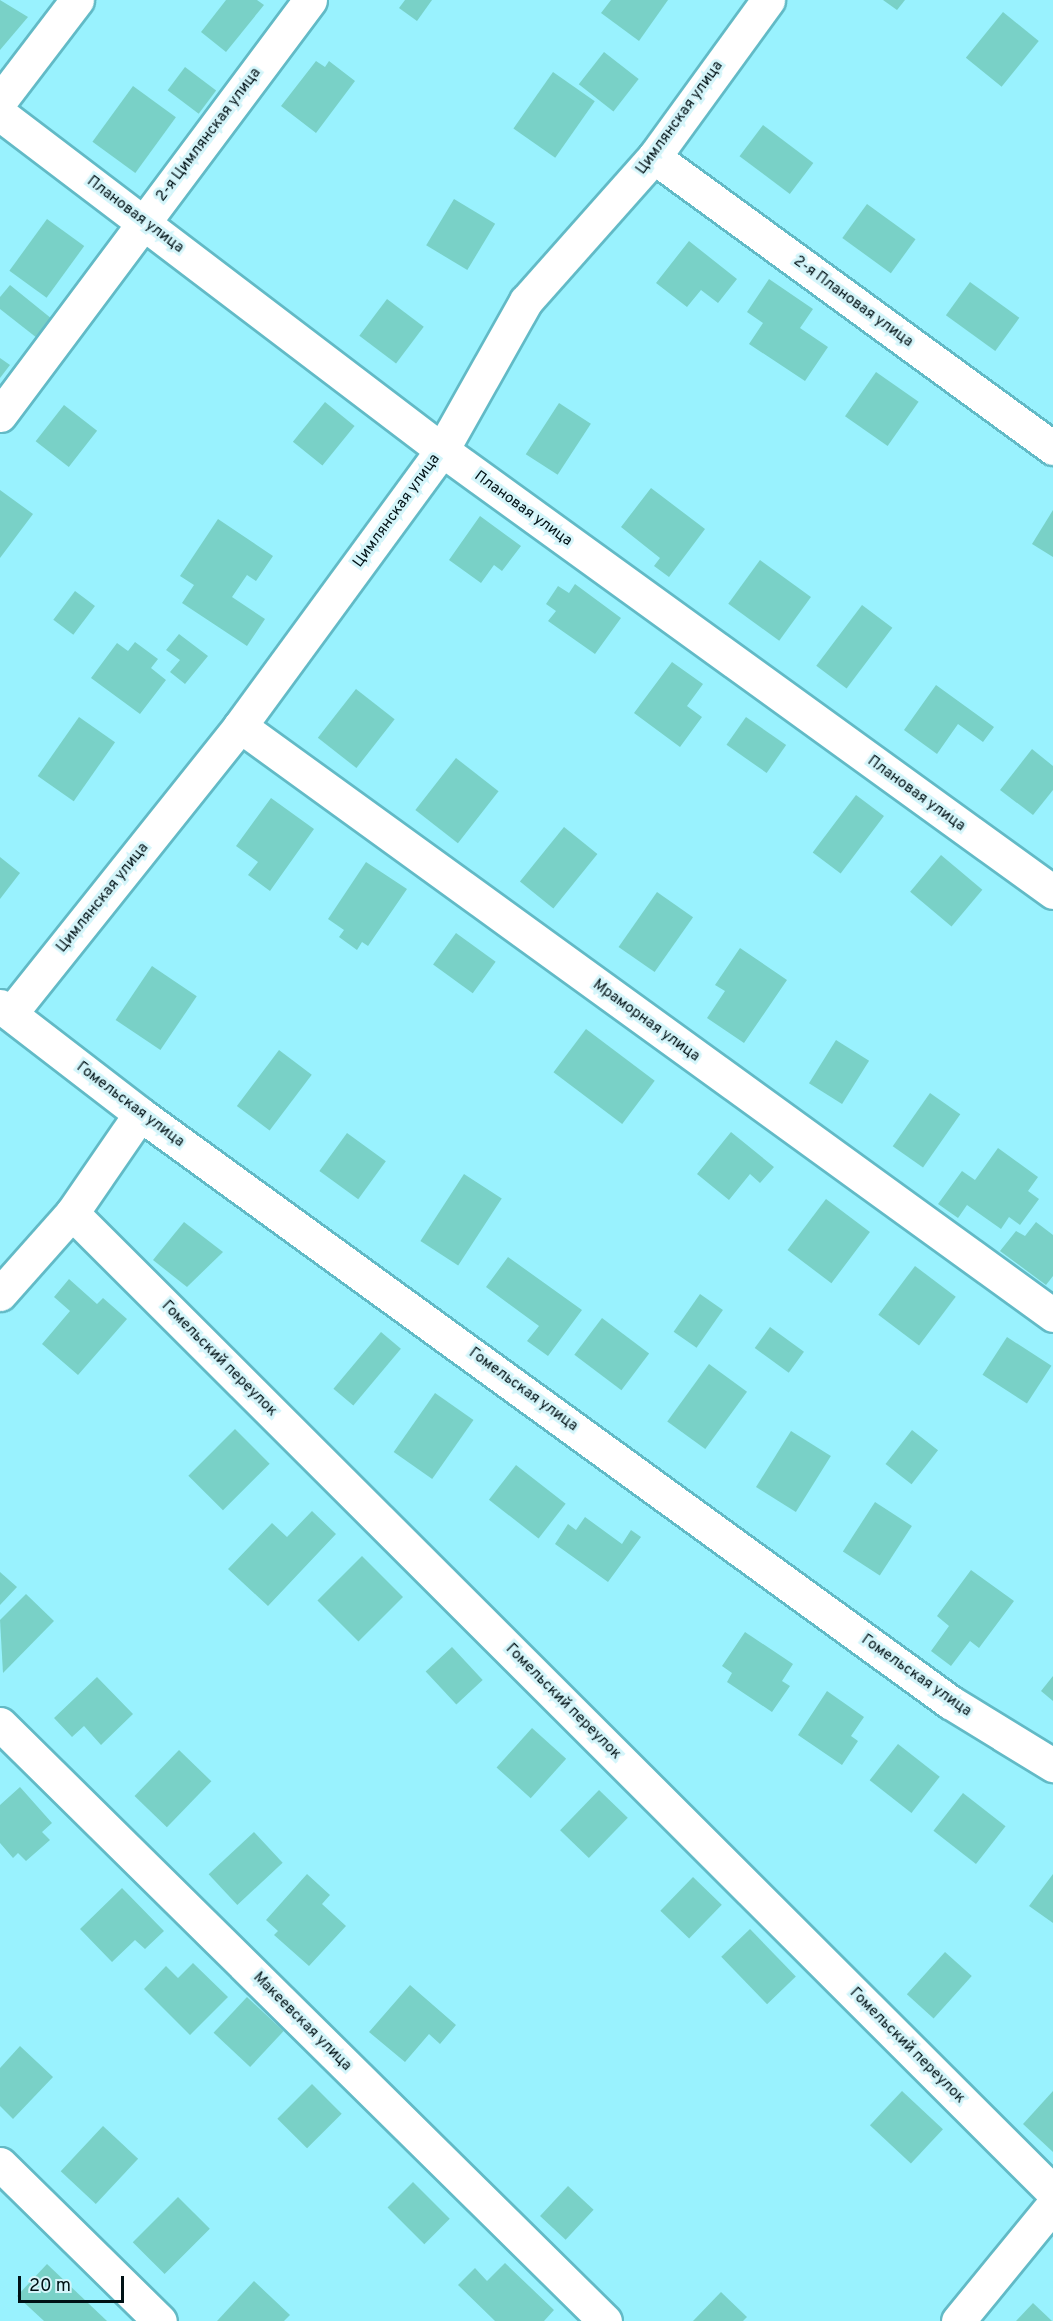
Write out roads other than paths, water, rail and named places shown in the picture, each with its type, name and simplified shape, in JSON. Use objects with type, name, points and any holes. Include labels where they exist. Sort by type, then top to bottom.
[{"type":"street","points":[[0,101],[77,0]]},
{"type":"street","name":"2-я Цимлянская улица","points":[[0,415],[310,0]]},
{"type":"street","name":"Цимлянская улица","points":[[5,1010],[240,726],[442,450],[526,302],[654,157],[768,0]]},
{"type":"street","name":"Плановая улица","points":[[0,114],[442,450],[1053,892]]},
{"type":"street","name":"2-я Плановая улица","points":[[654,157],[1053,448]]},
{"type":"street","name":"Мраморная улица","points":[[240,726],[1053,1315]]},
{"type":"street","name":"Гомельская улица","points":[[5,1010],[140,1114],[950,1702],[1053,1765]]},
{"type":"street","points":[[0,1294],[72,1213],[140,1114]]},
{"type":"street","name":"Гомельский переулок","points":[[72,1213],[1053,2192]]},
{"type":"street","name":"Макеевская улица","points":[[0,1724],[605,2321]]},
{"type":"street","points":[[0,2164],[160,2321]]},
{"type":"street","points":[[958,2321],[1053,2205]]}]
